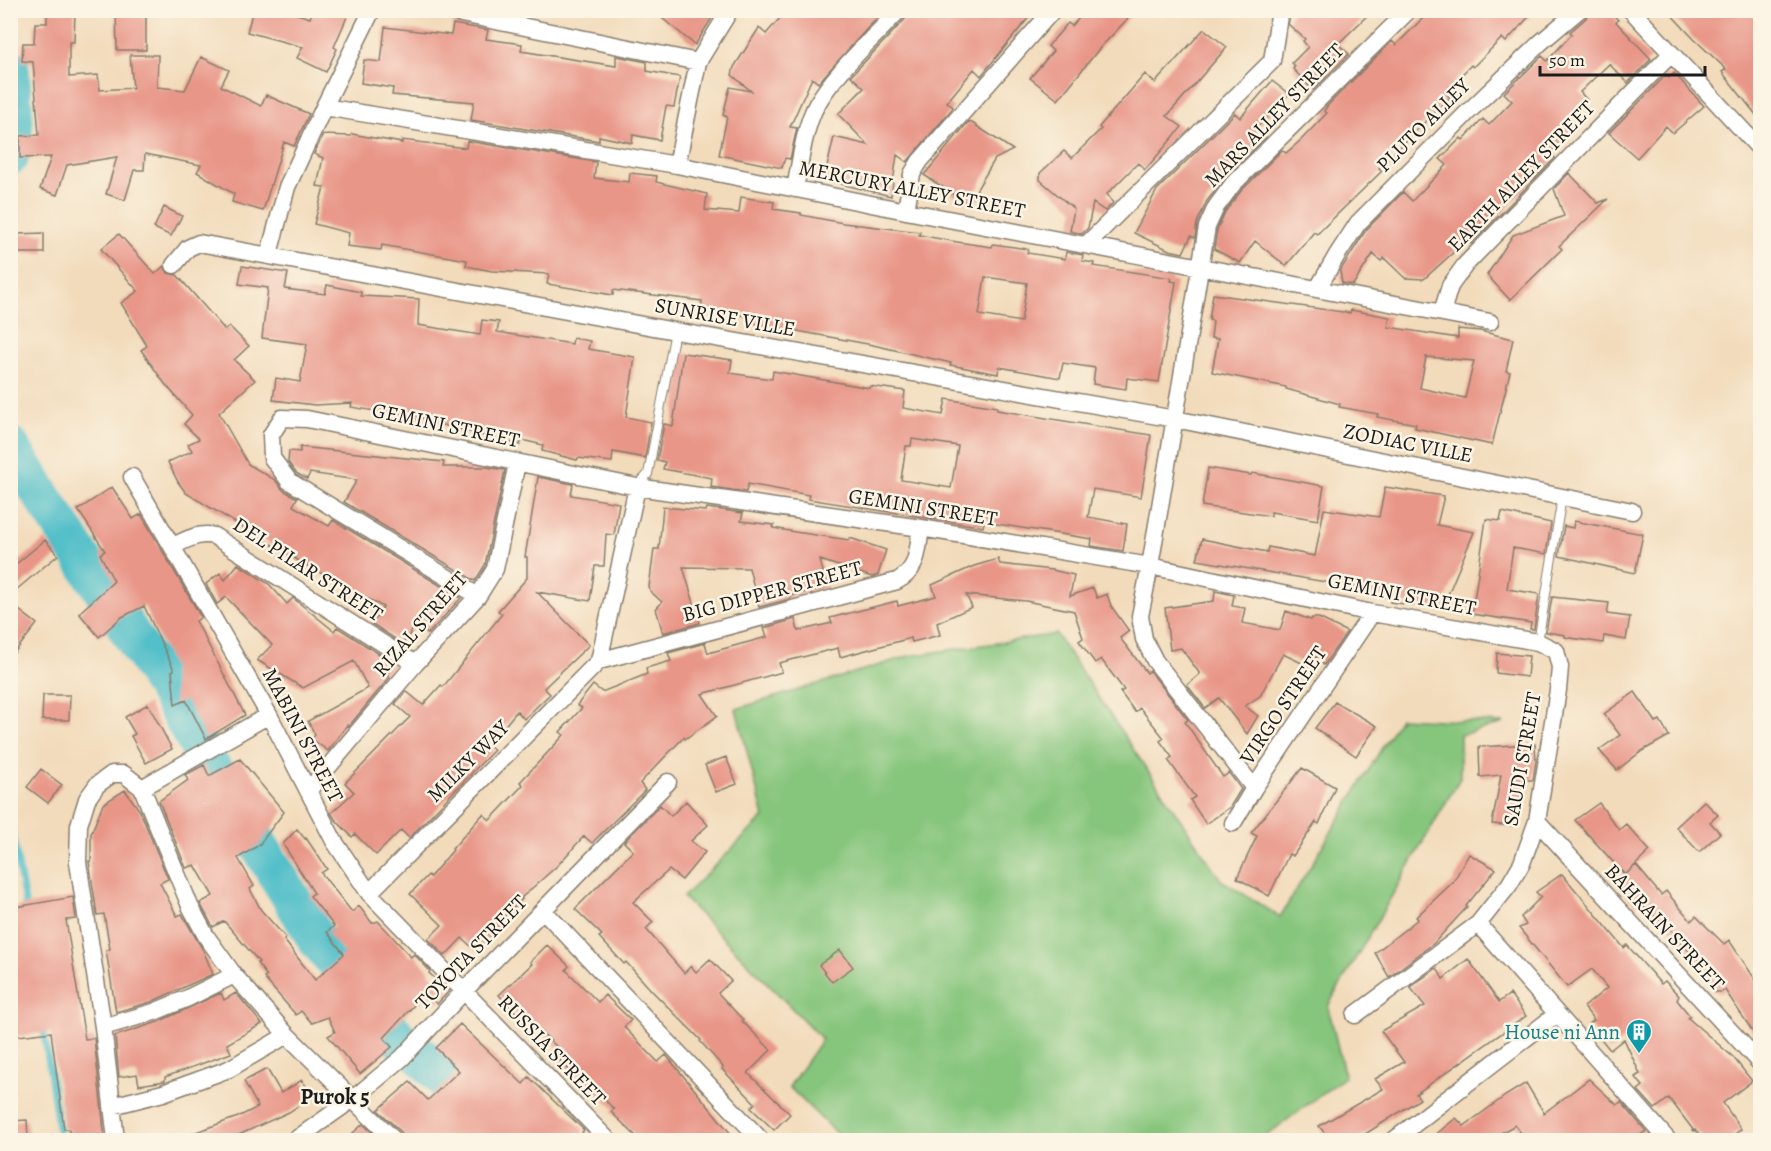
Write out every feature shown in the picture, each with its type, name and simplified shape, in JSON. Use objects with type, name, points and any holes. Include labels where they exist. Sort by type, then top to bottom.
[{"type":"street","points":[[269,254],[287,187],[372,10]]},
{"type":"street","points":[[442,10],[698,62]]},
{"type":"street","points":[[677,165],[698,62],[730,10]]},
{"type":"street","points":[[795,189],[806,137],[816,106],[830,86],[898,10]]},
{"type":"street","points":[[906,211],[912,174],[920,161],[1053,10]]},
{"type":"street","points":[[1086,245],[1272,60],[1280,10]]},
{"type":"street","name":"MARS ALLEY STREET","points":[[1200,267],[1207,227],[1216,207],[1233,184],[1409,10]]},
{"type":"street","name":"PLUTO ALLEY","points":[[1318,288],[1359,223],[1466,114],[1540,43],[1579,10]]},
{"type":"street","points":[[1631,10],[1761,149]]},
{"type":"street","name":"EARTH ALLEY STREET","points":[[1443,312],[1450,286],[1465,265],[1671,54]]},
{"type":"street","name":"MERCURY ALLEY STREET","points":[[324,107],[677,165],[1490,322]]},
{"type":"street","name":"SUNRISE VILLE","points":[[174,265],[188,248],[199,243],[269,254],[675,331],[1175,419]]},
{"type":"street","points":[[1200,267],[1140,616],[1144,639],[1155,661],[1254,788]]},
{"type":"street","name":"GEMINI STREET","points":[[477,596],[289,481],[272,458],[271,435],[282,417],[307,419],[637,487],[921,528],[1150,566],[1372,613],[1538,642],[1556,651]]},
{"type":"street","name":"ZODIAC VILLE","points":[[1175,419],[1632,511]]},
{"type":"street","name":"RIZAL STREET","points":[[308,791],[414,664],[477,596],[495,569],[517,463]]},
{"type":"street","name":"MABINI STREET","points":[[132,477],[269,715],[334,841],[369,893],[464,991]]},
{"type":"street","points":[[599,661],[637,487]]},
{"type":"street","name":"BIG DIPPER STREET","points":[[599,661],[897,581],[914,567],[921,528]]},
{"type":"street","name":"DEL PILAR STREET","points":[[173,546],[205,534],[214,536],[414,664]]},
{"type":"street","name":"VIRGO STREET","points":[[1233,823],[1254,788],[1372,613]]},
{"type":"street","name":"SAUDI STREET","points":[[1355,1015],[1478,924],[1518,871],[1537,821],[1558,690],[1560,667],[1556,651]]},
{"type":"street","name":"MILKY WAY","points":[[369,893],[599,661]]},
{"type":"street","points":[[142,788],[269,715]]},
{"type":"street","points":[[116,1140],[103,1027],[78,862],[79,825],[87,799],[98,785],[112,774],[124,774],[142,788],[190,906],[206,936],[234,975],[287,1035],[394,1140]]},
{"type":"street","name":"TOYOTA STREET","points":[[295,1140],[353,1099],[402,1058],[464,991],[668,782]]},
{"type":"street","name":"BAHRAIN STREET","points":[[1537,821],[1761,1063]]},
{"type":"street","points":[[543,910],[761,1140]]},
{"type":"street","points":[[1478,924],[1668,1140]]},
{"type":"street","points":[[103,1027],[154,1012],[234,975]]},
{"type":"street","name":"RUSSIA STREET","points":[[464,991],[608,1140]]},
{"type":"street","points":[[1394,1140],[1557,1014]]},
{"type":"street","points":[[112,1106],[163,1093],[229,1069],[287,1035]]},
{"type":"lane","points":[[637,487],[648,474],[675,331]]},
{"type":"lane","points":[[1538,642],[1562,497]]},
{"type":"green space","points":[[1056,634],[1221,880],[1280,917],[1400,718],[1504,723],[1460,735],[1460,778],[1328,1006],[1345,1077],[1260,1140],[843,1140],[789,1087],[822,1039],[683,897],[764,817],[736,709],[909,656]]},
{"type":"building","points":[[116,10],[142,10],[142,16],[146,16],[146,50],[117,50]]},
{"type":"building","points":[[253,10],[284,10],[310,18],[313,10],[350,10],[334,47],[337,49],[326,72],[297,58],[303,47],[247,32]]},
{"type":"building","points":[[652,10],[717,10],[695,45]]},
{"type":"building","points":[[787,10],[884,10],[818,83],[812,78],[790,127],[797,128],[790,159],[785,158],[782,168],[719,155],[727,117],[723,115],[730,87],[751,91],[732,75],[734,67],[759,28],[766,34]]},
{"type":"building","points":[[909,10],[1035,10],[981,76],[974,69],[947,102],[953,107],[952,109],[907,162],[897,155],[891,196],[824,180],[834,137],[868,145],[838,114],[864,88],[851,76],[907,17]]},
{"type":"building","points":[[1086,10],[1136,10],[1099,49],[1058,100],[1030,78],[1053,51],[1048,46],[1068,23],[1072,26]]},
{"type":"building","points":[[1294,10],[1373,10],[1338,44],[1349,54],[1313,90],[1293,69],[1295,66],[1292,63],[1308,47],[1303,41],[1305,39],[1288,24]]},
{"type":"building","points":[[1431,10],[1535,10],[1506,42],[1502,38],[1473,67],[1471,65],[1445,92],[1450,97],[1379,168],[1382,171],[1317,234],[1314,232],[1286,266],[1255,241],[1240,263],[1214,249],[1217,230],[1225,212],[1241,191],[1282,150],[1286,153],[1301,140],[1327,113],[1324,111],[1328,105],[1392,41],[1396,45]]},
{"type":"building","points":[[1589,10],[1609,10],[1618,20],[1616,22],[1651,59],[1628,83],[1609,64],[1580,92],[1587,100],[1566,121],[1574,130],[1550,153],[1555,158],[1471,244],[1467,240],[1424,279],[1405,278],[1384,258],[1381,261],[1373,254],[1353,285],[1342,283],[1340,271],[1366,230],[1403,192],[1412,201],[1447,165],[1440,159],[1483,119],[1489,125],[1512,101],[1504,93],[1542,56],[1547,61],[1572,34],[1570,32],[1586,18]]},
{"type":"building","points":[[1667,10],[1755,10],[1761,16],[1761,121],[1722,72],[1726,69]]},
{"type":"building","points":[[47,11],[75,12],[74,42],[69,42],[69,77],[98,75],[100,90],[133,88],[130,55],[158,55],[157,87],[185,90],[201,57],[229,70],[221,86],[261,106],[266,95],[309,114],[294,146],[284,142],[263,211],[232,202],[234,194],[197,172],[201,165],[145,154],[144,170],[134,170],[125,200],[106,194],[117,157],[67,165],[57,195],[40,189],[51,157],[20,158],[20,136],[39,135],[33,62],[22,61],[23,43],[34,43],[35,23],[47,23]]},
{"type":"building","points":[[453,24],[488,30],[486,39],[522,44],[521,51],[616,66],[616,56],[647,62],[647,71],[680,77],[674,107],[666,106],[660,140],[633,135],[632,143],[599,136],[599,141],[471,120],[474,102],[392,95],[393,88],[361,83],[364,60],[381,62],[385,27],[451,35]]},
{"type":"building","points":[[1204,29],[1227,47],[1167,116],[1182,127],[1145,170],[1138,163],[1107,194],[1113,203],[1105,211],[1093,203],[1088,228],[1082,234],[1070,231],[1074,209],[1040,180],[1040,173],[1064,151],[1072,158],[1101,129],[1099,127],[1145,74],[1155,83]]},
{"type":"building","points":[[1674,73],[1704,106],[1673,133],[1666,126],[1637,158],[1609,133],[1666,75],[1669,78]]},
{"type":"building","points":[[1272,81],[1289,94],[1255,129],[1266,137],[1226,177],[1207,201],[1197,223],[1195,238],[1191,236],[1183,253],[1169,250],[1134,233],[1157,190],[1235,113],[1240,118]]},
{"type":"building","points":[[969,121],[1013,150],[995,159],[968,204],[924,175]]},
{"type":"building","points":[[352,134],[402,143],[402,140],[466,148],[467,141],[596,162],[594,178],[629,182],[630,173],[657,176],[656,182],[707,194],[705,210],[739,213],[741,197],[774,202],[773,209],[843,223],[920,232],[919,235],[992,247],[993,244],[1028,249],[1027,253],[1065,259],[1066,252],[1083,255],[1082,261],[1094,263],[1093,266],[1172,278],[1171,281],[1176,282],[1159,382],[1127,378],[1126,389],[1093,384],[1095,368],[1063,363],[1060,378],[999,367],[998,374],[950,365],[951,363],[873,345],[754,323],[756,317],[701,310],[702,301],[613,290],[613,295],[547,284],[549,274],[492,271],[466,266],[467,260],[382,245],[381,250],[347,246],[349,233],[314,224],[324,187],[317,186],[323,158],[314,154],[323,135],[351,136]],"holes":[[[985,277],[1027,283],[1021,322],[979,315]]]},
{"type":"building","points":[[1569,173],[1598,203],[1608,199],[1559,246],[1562,249],[1510,300],[1487,275],[1513,235],[1564,216],[1554,189]]},
{"type":"building","points":[[164,207],[182,216],[171,236],[154,228]]},
{"type":"building","points":[[44,233],[44,253],[17,253],[17,234]]},
{"type":"building","points":[[119,234],[155,274],[164,266],[168,273],[177,275],[225,330],[229,326],[249,346],[234,360],[255,380],[219,413],[248,464],[275,480],[283,490],[297,498],[293,506],[329,526],[333,520],[461,598],[428,634],[415,626],[403,644],[372,624],[383,607],[299,561],[186,493],[168,462],[192,451],[188,444],[199,439],[184,424],[192,415],[165,384],[141,350],[147,346],[121,303],[138,291],[101,249]]},
{"type":"building","points":[[242,266],[288,273],[285,289],[325,294],[327,285],[361,292],[361,296],[419,299],[418,325],[480,335],[482,320],[499,322],[497,332],[572,344],[573,338],[590,341],[588,349],[635,357],[626,417],[651,422],[645,458],[613,452],[612,462],[578,458],[577,460],[542,451],[543,445],[522,440],[520,445],[427,421],[428,419],[387,410],[386,413],[351,407],[352,403],[315,405],[273,400],[276,378],[300,382],[307,344],[262,338],[268,288],[239,284]]},
{"type":"building","points":[[1213,294],[1350,313],[1351,310],[1390,317],[1388,327],[1458,338],[1458,329],[1480,331],[1513,339],[1506,371],[1510,372],[1492,445],[1415,428],[1416,424],[1377,417],[1378,414],[1339,407],[1340,404],[1286,389],[1286,387],[1212,372],[1218,339],[1211,338],[1213,321],[1209,320]],"holes":[[[1426,357],[1474,361],[1465,398],[1420,388]]]},
{"type":"building","points":[[683,353],[732,360],[730,373],[772,379],[773,371],[870,388],[870,386],[905,391],[903,408],[943,415],[946,399],[997,407],[997,410],[1151,435],[1141,497],[1093,489],[1088,517],[1127,524],[1123,551],[1091,546],[1092,539],[984,522],[983,527],[808,499],[809,495],[748,484],[746,492],[711,487],[712,478],[663,469],[665,462],[657,460],[664,424],[673,426]],"holes":[[[912,439],[958,446],[951,488],[901,480],[906,446],[911,446]]]},
{"type":"building","points":[[300,447],[444,462],[443,467],[487,467],[505,470],[485,565],[475,581],[344,502],[357,480],[310,473],[307,479],[296,473],[288,462],[289,451],[300,452]]},
{"type":"building","points":[[1208,468],[1251,475],[1252,473],[1324,486],[1318,520],[1271,512],[1271,516],[1202,506]]},
{"type":"building","points":[[538,477],[573,484],[571,495],[619,503],[614,535],[606,534],[604,566],[595,566],[590,601],[537,592],[589,645],[544,688],[550,694],[524,719],[517,711],[489,745],[494,750],[409,838],[401,830],[376,855],[355,834],[352,837],[331,813],[354,792],[345,783],[410,717],[395,704],[406,691],[423,705],[441,685],[443,687],[502,614],[498,611],[527,578],[527,557],[525,557]]},
{"type":"building","points":[[112,487],[133,519],[141,514],[201,617],[196,621],[245,715],[206,739],[186,700],[175,705],[172,671],[174,670],[144,606],[122,617],[99,637],[79,613],[114,581],[100,554],[105,551],[78,510]]},
{"type":"building","points":[[1385,487],[1444,496],[1437,525],[1474,532],[1442,609],[1390,602],[1391,598],[1360,592],[1361,588],[1197,560],[1202,539],[1267,552],[1268,547],[1315,556],[1324,509],[1379,517]]},
{"type":"building","points":[[663,507],[706,511],[707,508],[743,513],[741,521],[774,525],[773,528],[795,532],[849,540],[850,538],[886,550],[878,575],[872,577],[820,560],[827,587],[789,596],[790,599],[759,607],[749,568],[683,567],[700,623],[663,633],[656,609],[662,602],[650,591],[649,587],[654,549],[659,549]]},
{"type":"building","points":[[1502,512],[1551,523],[1546,554],[1513,548],[1507,589],[1539,594],[1534,629],[1530,629],[1531,623],[1472,614],[1486,519],[1500,521]]},
{"type":"building","points":[[1574,521],[1643,534],[1635,573],[1559,556],[1564,526],[1573,528]]},
{"type":"building","points":[[45,540],[58,555],[10,595],[10,569]]},
{"type":"building","points":[[998,559],[1000,564],[1074,575],[1070,596],[1093,588],[1097,598],[1107,594],[1111,606],[1129,631],[1120,638],[1147,673],[1150,671],[1188,720],[1185,722],[1223,777],[1229,773],[1241,789],[1230,807],[1206,824],[1190,800],[1195,797],[1168,760],[1172,757],[1160,741],[1164,738],[1140,708],[1135,712],[1120,692],[1124,690],[1101,659],[1095,663],[1079,641],[1083,638],[1074,611],[1026,601],[966,595],[972,607],[937,623],[940,635],[912,642],[911,638],[840,657],[838,648],[779,663],[782,672],[702,694],[717,716],[685,739],[684,737],[640,783],[645,790],[592,843],[584,836],[557,866],[521,898],[499,922],[503,925],[477,952],[462,938],[445,956],[428,939],[442,925],[410,894],[428,875],[430,877],[483,814],[490,820],[523,785],[520,782],[564,735],[560,732],[582,708],[577,705],[593,685],[602,692],[647,674],[646,668],[671,661],[668,653],[705,643],[708,653],[767,637],[764,628],[795,619],[798,631],[832,623],[830,618],[897,601],[898,606],[936,596],[932,585],[974,566]]},
{"type":"building","points":[[238,564],[269,584],[287,604],[293,598],[334,631],[337,627],[395,664],[387,674],[390,677],[349,726],[347,725],[328,751],[312,739],[315,735],[308,721],[368,688],[354,661],[303,688],[257,660],[272,645],[226,597],[217,604],[206,584],[220,573],[225,580]]},
{"type":"building","points":[[1215,591],[1234,595],[1232,606],[1245,608],[1242,623],[1280,630],[1286,611],[1311,620],[1319,618],[1347,632],[1324,665],[1315,656],[1308,666],[1283,654],[1260,696],[1245,706],[1258,716],[1247,734],[1219,698],[1205,708],[1187,685],[1200,674],[1181,648],[1170,650],[1165,608],[1214,601]]},
{"type":"building","points":[[1552,597],[1609,603],[1607,614],[1630,617],[1626,640],[1604,636],[1603,643],[1546,632]]},
{"type":"building","points":[[10,603],[37,624],[10,658]]},
{"type":"building","points":[[1497,653],[1529,656],[1527,677],[1496,673]]},
{"type":"building","points":[[1635,692],[1656,722],[1660,720],[1669,736],[1642,751],[1617,770],[1599,750],[1620,735],[1604,714]]},
{"type":"building","points":[[43,695],[70,695],[69,720],[42,720]]},
{"type":"building","points":[[1335,702],[1377,726],[1356,756],[1315,728]]},
{"type":"building","points":[[148,704],[172,749],[146,763],[131,736],[135,734],[125,717]]},
{"type":"building","points":[[1535,744],[1536,760],[1533,780],[1524,780],[1514,826],[1492,824],[1501,775],[1480,777],[1479,747]]},
{"type":"building","points":[[726,757],[737,784],[716,792],[705,765]]},
{"type":"building","points":[[240,759],[284,812],[259,845],[238,858],[254,886],[250,889],[261,910],[286,938],[284,940],[315,980],[344,954],[327,932],[334,926],[310,896],[314,893],[283,844],[297,829],[327,869],[321,873],[352,912],[359,906],[372,923],[378,921],[411,957],[414,954],[430,971],[429,973],[449,991],[437,1004],[425,993],[384,1038],[392,1047],[360,1074],[328,1036],[335,1032],[328,1017],[312,1023],[301,1011],[296,1015],[264,978],[267,976],[257,963],[259,962],[224,921],[213,927],[200,903],[213,896],[195,865],[186,868],[159,801],[188,780],[185,775],[204,765],[209,776]]},
{"type":"building","points":[[1302,768],[1335,787],[1319,824],[1316,822],[1293,856],[1289,854],[1269,896],[1237,878],[1257,836],[1251,833]]},
{"type":"building","points":[[41,769],[62,785],[48,803],[27,787]]},
{"type":"building","points":[[125,790],[140,811],[168,879],[160,883],[177,916],[182,914],[203,950],[213,974],[151,1002],[116,1012],[106,950],[110,949],[104,914],[97,915],[89,861],[91,861],[91,834],[103,804]]},
{"type":"building","points":[[686,801],[708,825],[691,841],[705,852],[682,880],[669,870],[633,902],[653,922],[646,929],[684,973],[691,966],[696,972],[710,959],[731,981],[718,993],[771,1050],[748,1073],[790,1114],[774,1130],[751,1108],[755,1103],[722,1069],[723,1067],[701,1040],[626,962],[624,964],[599,937],[602,935],[575,909],[633,851],[624,842],[660,805],[671,816]]},
{"type":"building","points":[[1704,801],[1718,815],[1710,822],[1720,833],[1699,852],[1676,827]]},
{"type":"building","points":[[1599,803],[1619,830],[1626,824],[1650,851],[1625,875],[1575,820]]},
{"type":"building","points":[[1469,854],[1496,869],[1467,907],[1434,943],[1389,977],[1375,953],[1418,919],[1416,917],[1453,882]]},
{"type":"building","points":[[1636,865],[1661,895],[1666,891],[1691,921],[1696,916],[1724,944],[1729,940],[1761,988],[1761,1044],[1725,990],[1714,992],[1699,968],[1703,964],[1675,937],[1677,935],[1639,903],[1635,906],[1616,883]]},
{"type":"building","points":[[1562,874],[1624,948],[1627,945],[1661,984],[1665,981],[1679,996],[1677,1000],[1690,1016],[1688,1018],[1733,1057],[1752,1081],[1723,1103],[1741,1129],[1728,1140],[1705,1140],[1694,1131],[1669,1098],[1655,1109],[1638,1090],[1643,1086],[1635,1077],[1640,1074],[1624,1039],[1610,1050],[1589,1024],[1594,1020],[1584,1007],[1607,988],[1592,969],[1567,987],[1519,928],[1526,925],[1521,917],[1541,897],[1536,892]]},
{"type":"building","points":[[73,897],[76,919],[66,920],[85,1039],[94,1038],[105,1140],[71,1140],[69,1129],[64,1129],[51,1032],[10,1037],[10,908]]},
{"type":"building","points":[[547,945],[569,966],[566,970],[598,1002],[605,995],[631,1020],[624,1027],[658,1062],[666,1055],[736,1140],[640,1140],[611,1112],[614,1109],[575,1070],[572,1072],[554,1055],[560,1050],[526,1017],[523,1020],[499,995],[532,964],[530,962]]},
{"type":"building","points":[[840,950],[853,967],[832,982],[819,965]]},
{"type":"building","points":[[1468,959],[1499,1002],[1510,994],[1526,1016],[1416,1094],[1420,1099],[1356,1140],[1330,1140],[1319,1126],[1383,1089],[1375,1079],[1404,1062],[1381,1031],[1425,1006],[1410,987],[1437,968],[1443,979]]},
{"type":"building","points":[[221,993],[224,1000],[236,993],[262,1024],[227,1044],[231,1053],[165,1077],[165,1081],[139,1085],[137,1074],[119,1077],[115,1036],[158,1022]]},
{"type":"building","points":[[460,1024],[523,1084],[529,1077],[584,1130],[582,1132],[589,1140],[404,1140],[401,1132],[378,1110],[410,1082],[428,1100],[459,1071],[436,1048]]},
{"type":"building","points":[[267,1069],[281,1093],[302,1080],[313,1096],[289,1112],[228,1140],[179,1140],[179,1138],[238,1117],[258,1107],[244,1081]]},
{"type":"building","points":[[1589,1079],[1617,1105],[1621,1102],[1646,1131],[1633,1140],[1526,1140],[1515,1125],[1489,1140],[1429,1140],[1456,1118],[1464,1126],[1526,1083],[1544,1113]]},
{"type":"building","points":[[27,1120],[28,1140],[10,1140],[10,1121]]},
{"type":"building","points":[[363,1124],[380,1140],[345,1140]]},
{"type":"waterway","points":[[10,68],[14,122],[10,156]]},
{"type":"waterway","points":[[10,446],[165,687],[198,745]]},
{"type":"waterway","points":[[208,762],[317,940],[400,1040]]},
{"type":"waterway","points":[[10,821],[27,913]]},
{"type":"waterway","points":[[43,1025],[60,1140]]},
{"type":"waterway","points":[[419,1054],[504,1140]]},
{"type":"place","name":"House ni Ann","points":[[1639,1055]]},
{"type":"district","name":"Purok 5","points":[[335,1096]]}]
